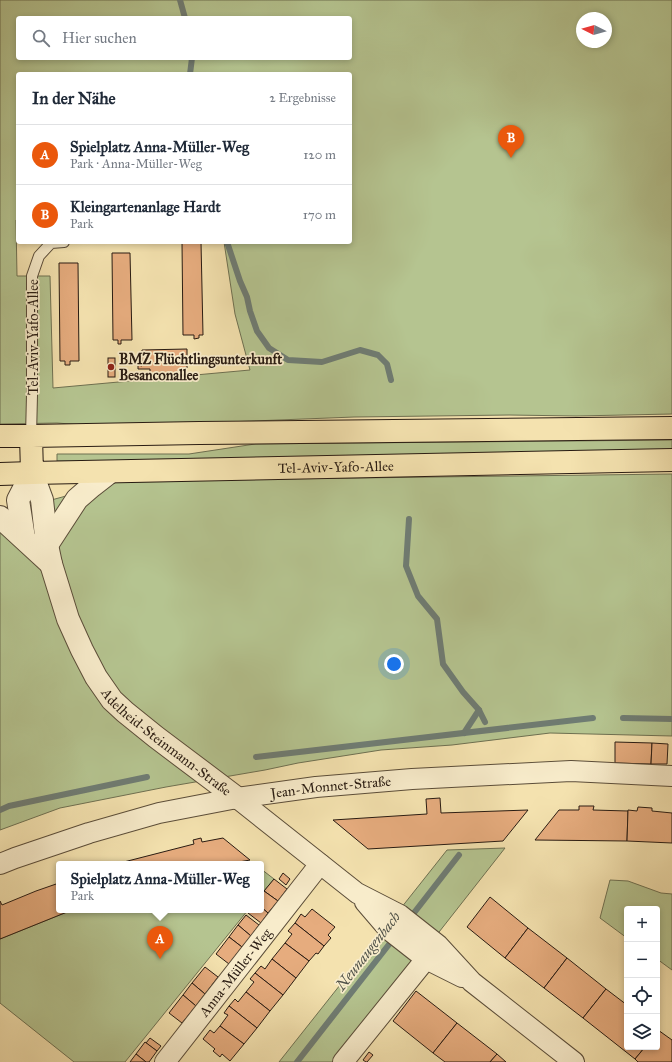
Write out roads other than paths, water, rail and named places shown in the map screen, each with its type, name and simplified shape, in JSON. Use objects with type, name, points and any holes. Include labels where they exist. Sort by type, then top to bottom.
[{"type":"main road","points":[[0,436],[672,428]]},
{"type":"main road","points":[[31,436],[32,473]]},
{"type":"main road","name":"Tel-Aviv-Yafo-Allee","points":[[0,474],[672,460]]},
{"type":"street","points":[[49,554],[77,499],[110,472]]},
{"type":"street","points":[[24,538],[18,500],[32,473]]},
{"type":"street","name":"Adelheid-Steinmann-Straße","points":[[32,473],[42,500],[49,554],[68,619],[96,677],[112,700],[156,737],[237,798],[394,922],[420,946],[472,982],[574,1062]]},
{"type":"street","name":"Adelheid-Steinmann-Straße","points":[[0,517],[24,538],[49,554]]},
{"type":"street","name":"Jean-Monnet-Straße","points":[[0,864],[89,833],[159,813],[237,798],[316,787],[412,779],[571,771],[672,776]]},
{"type":"street","name":"Anna-Müller-Weg","points":[[165,1062],[320,864]]},
{"type":"street","name":"Adelheid-Steinmann-Straße","points":[[420,946],[438,945],[472,982]]},
{"type":"street","points":[[343,1062],[420,946]]},
{"type":"lane","name":"Tel-Aviv-Yafo-Allee","points":[[31,436],[32,276],[39,256],[51,244]]},
{"type":"waterway","name":"Neunaugenbach","points":[[180,0],[184,16]]},
{"type":"waterway","name":"Neunaugenbach","points":[[190,72],[192,60]]},
{"type":"waterway","name":"Neunaugenbach","points":[[228,244],[247,297],[257,331],[269,348],[288,360],[322,362],[360,350],[378,355],[387,364],[391,380]]},
{"type":"waterway","name":"Neunaugenbach","points":[[409,519],[406,566],[418,596],[437,619],[443,664],[463,692],[479,710],[485,722]]},
{"type":"waterway","points":[[464,733],[479,710]]},
{"type":"waterway","points":[[256,757],[593,718]]},
{"type":"waterway","points":[[623,718],[672,719]]},
{"type":"waterway","points":[[0,810],[9,806],[147,777]]},
{"type":"waterway","name":"Neunaugenbach","points":[[410,918],[459,855]]},
{"type":"waterway","name":"Neunaugenbach","points":[[297,1062],[394,938]]},
{"type":"place","name":"Kleingartenanlage Hardt","points":[[511,158]]},
{"type":"place","name":"BMZ Flüchtlingsunterkunft Besanconallee","points":[[111,367]]},
{"type":"place","name":"Spielplatz Anna-Müller-Weg","points":[[160,959]]}]
